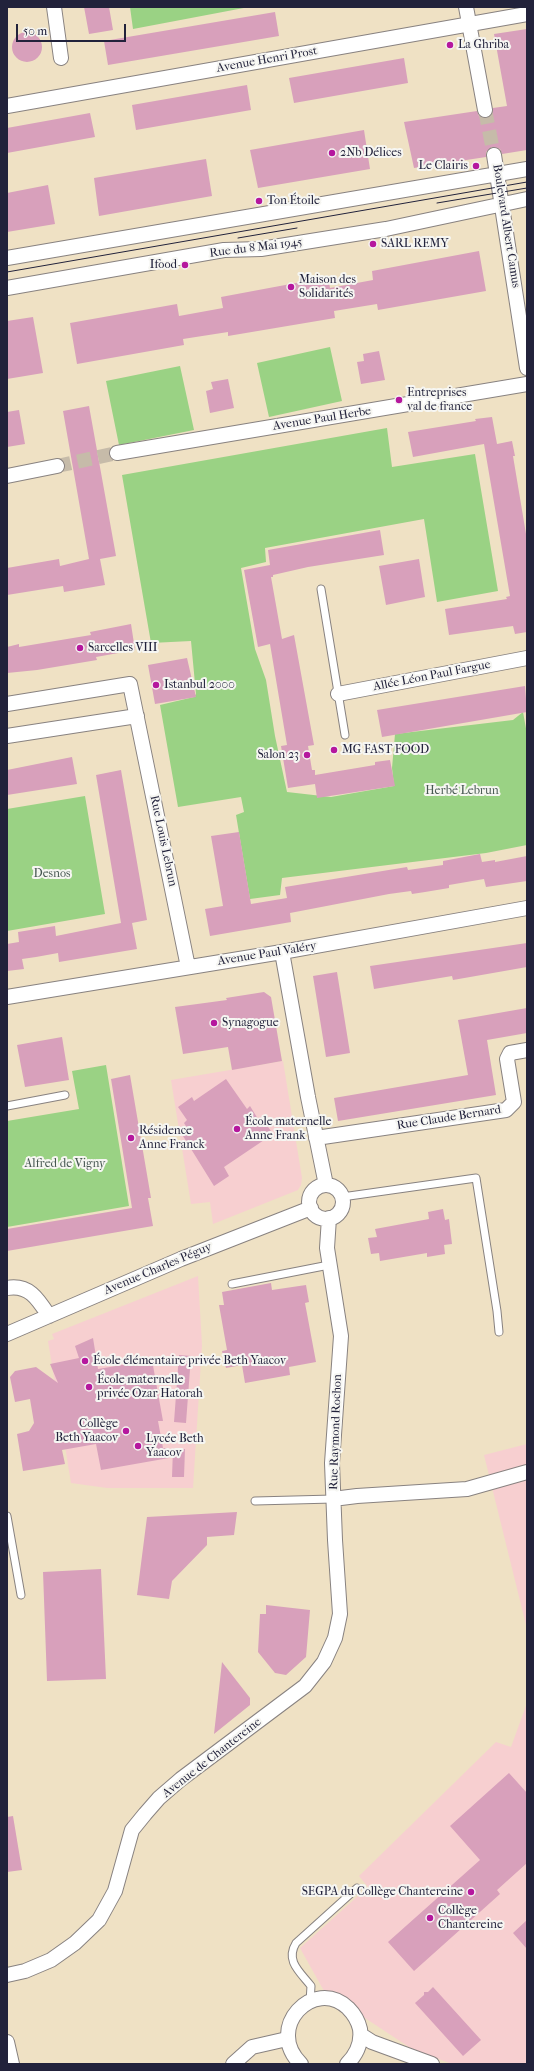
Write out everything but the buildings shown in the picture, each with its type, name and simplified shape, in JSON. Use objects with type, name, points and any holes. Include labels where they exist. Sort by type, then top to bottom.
[{"type":"street","points":[[54,7],[61,58]]},
{"type":"street","points":[[466,7],[485,110]]},
{"type":"street","name":"Avenue Henri Prost","points":[[7,106],[527,14]]},
{"type":"street","name":"Boulevard Albert Camus","points":[[494,156],[503,203],[527,368]]},
{"type":"street","points":[[7,258],[527,170]]},
{"type":"street","name":"Rue du 8 Mai 1945","points":[[7,288],[224,250],[262,249],[378,230],[527,199]]},
{"type":"street","name":"Avenue Paul Herbe","points":[[117,452],[527,384]]},
{"type":"street","points":[[7,476],[57,466]]},
{"type":"street","name":"Allée Léon Paul Fargue","points":[[338,694],[527,658]]},
{"type":"street","name":"Rue Louis Lebrun","points":[[7,704],[130,684],[188,967]]},
{"type":"street","points":[[7,736],[137,716]]},
{"type":"street","name":"Avenue Paul Valéry","points":[[7,997],[282,952],[527,908]]},
{"type":"street","points":[[282,952],[326,1185]]},
{"type":"street","name":"Rue Claude Bernard","points":[[316,1138],[506,1110],[514,1102],[507,1060],[510,1053],[527,1050]]},
{"type":"street","points":[[326,1185],[336,1188],[342,1197],[343,1202],[339,1213],[329,1218],[318,1216],[311,1208],[309,1203],[312,1192],[321,1186],[326,1185]]},
{"type":"street","name":"Avenue Charles Péguy","points":[[7,1334],[181,1259],[311,1208]]},
{"type":"street","name":"Rue Raymond Rochon","points":[[329,1218],[327,1248],[341,1336],[332,1463],[333,1499],[357,1496],[467,1490],[527,1472]]},
{"type":"street","points":[[7,1288],[16,1286],[35,1295],[49,1316]]},
{"type":"street","name":"Avenue de Chantereine","points":[[7,1975],[25,1971],[51,1960],[75,1943],[99,1920],[115,1891],[132,1830],[144,1814],[159,1798],[181,1779],[292,1695],[315,1675],[336,1638],[340,1614],[333,1499]]},
{"type":"street","points":[[301,2064],[290,2049],[287,2039],[288,2027],[292,2016],[300,2008],[310,2002],[322,1999],[334,2000],[345,2005],[353,2013],[359,2024],[361,2035],[359,2047],[354,2057],[347,2064]]},
{"type":"street","points":[[361,2035],[372,2042],[432,2064]]},
{"type":"street","points":[[233,2064],[252,2047],[287,2039]]},
{"type":"street","points":[[7,2042],[12,2064]]},
{"type":"lane","points":[[321,589],[345,735]]},
{"type":"lane","points":[[7,1106],[65,1095]]},
{"type":"lane","points":[[342,1197],[476,1178],[499,1332]]},
{"type":"lane","points":[[232,1284],[329,1265]]},
{"type":"lane","points":[[255,1502],[333,1499]]},
{"type":"lane","points":[[7,1516],[21,1596]]},
{"type":"lane","points":[[310,2002],[310,1986],[296,1967],[292,1959],[292,1951],[296,1943],[358,1888]]},
{"type":"shaded area","name":"École maternelle Anne Frank","points":[[283,1061],[302,1178],[301,1185],[298,1190],[213,1224],[210,1202],[191,1204],[171,1080]]},
{"type":"shaded area","points":[[198,1276],[202,1345],[193,1488],[107,1488],[71,1483],[48,1341],[54,1339],[52,1334]]},
{"type":"shaded area","points":[[527,1444],[527,1629],[484,1455]]},
{"type":"shaded area","name":"Collège Chantereine","points":[[527,1703],[527,2064],[452,2064],[412,2049],[324,1991],[300,1948],[368,1887],[359,1876],[496,1742],[511,1747]]},
{"type":"green space","points":[[130,7],[249,7],[133,29]]},
{"type":"green space","points":[[330,347],[342,401],[269,417],[257,363]]},
{"type":"green space","points":[[180,366],[194,430],[119,445],[106,381]]},
{"type":"green space","name":"Herbé Lebrun","points":[[387,428],[392,467],[475,454],[498,591],[437,602],[424,519],[265,548],[266,562],[241,568],[255,649],[266,680],[275,736],[287,792],[331,797],[394,786],[392,768],[395,734],[513,720],[523,712],[527,734],[527,845],[486,853],[282,878],[280,895],[250,899],[236,815],[244,812],[241,797],[178,807],[160,705],[194,697],[196,694],[191,641],[151,643],[122,475]]},
{"type":"green space","name":"Desnos","points":[[85,796],[105,914],[7,931],[7,809]]},
{"type":"green space","name":"Alfred de Vigny","points":[[106,1065],[129,1206],[7,1227],[7,1121],[79,1109],[72,1071]]},
{"type":"tunnel","points":[[485,110],[494,155]]},
{"type":"tunnel","points":[[57,466],[117,453]]},
{"type":"tram line","points":[[7,272],[527,182]]},
{"type":"tram line","points":[[437,203],[527,188]]},
{"type":"tram line","points":[[238,238],[297,228]]},
{"type":"place","name":"La Ghriba","points":[[450,45]]},
{"type":"place","name":"2Nb Délices","points":[[332,153]]},
{"type":"place","name":"Le Clairis","points":[[476,166]]},
{"type":"place","name":"Ton Étoile","points":[[259,201]]},
{"type":"place","name":"SARL REMY","points":[[373,244]]},
{"type":"place","name":"Ifood","points":[[185,265]]},
{"type":"place","name":"Maison des Solidarités","points":[[291,287]]},
{"type":"place","name":"Entreprises val de france","points":[[399,400]]},
{"type":"place","name":"Sarcelles VIII","points":[[80,648]]},
{"type":"place","name":"Istanbul 2000","points":[[156,685]]},
{"type":"place","name":"MG FAST FOOD","points":[[334,750]]},
{"type":"place","name":"Salon 23","points":[[307,755]]},
{"type":"place","name":"Synagogue","points":[[214,1023]]},
{"type":"place","name":"École maternelle Anne Frank","points":[[237,1129]]},
{"type":"place","name":"Résidence Anne Franck","points":[[131,1138]]},
{"type":"place","name":"École élémentaire privée Beth Yaacov","points":[[85,1361]]},
{"type":"place","name":"École maternelle privée Ozar Hatorah","points":[[89,1387]]},
{"type":"place","name":"Collège Beth Yaacov","points":[[126,1431]]},
{"type":"place","name":"Lycée Beth Yaacov","points":[[138,1446]]},
{"type":"place","name":"SEGPA du Collège Chantereine","points":[[471,1892]]},
{"type":"place","name":"Collège Chantereine","points":[[430,1918]]}]
